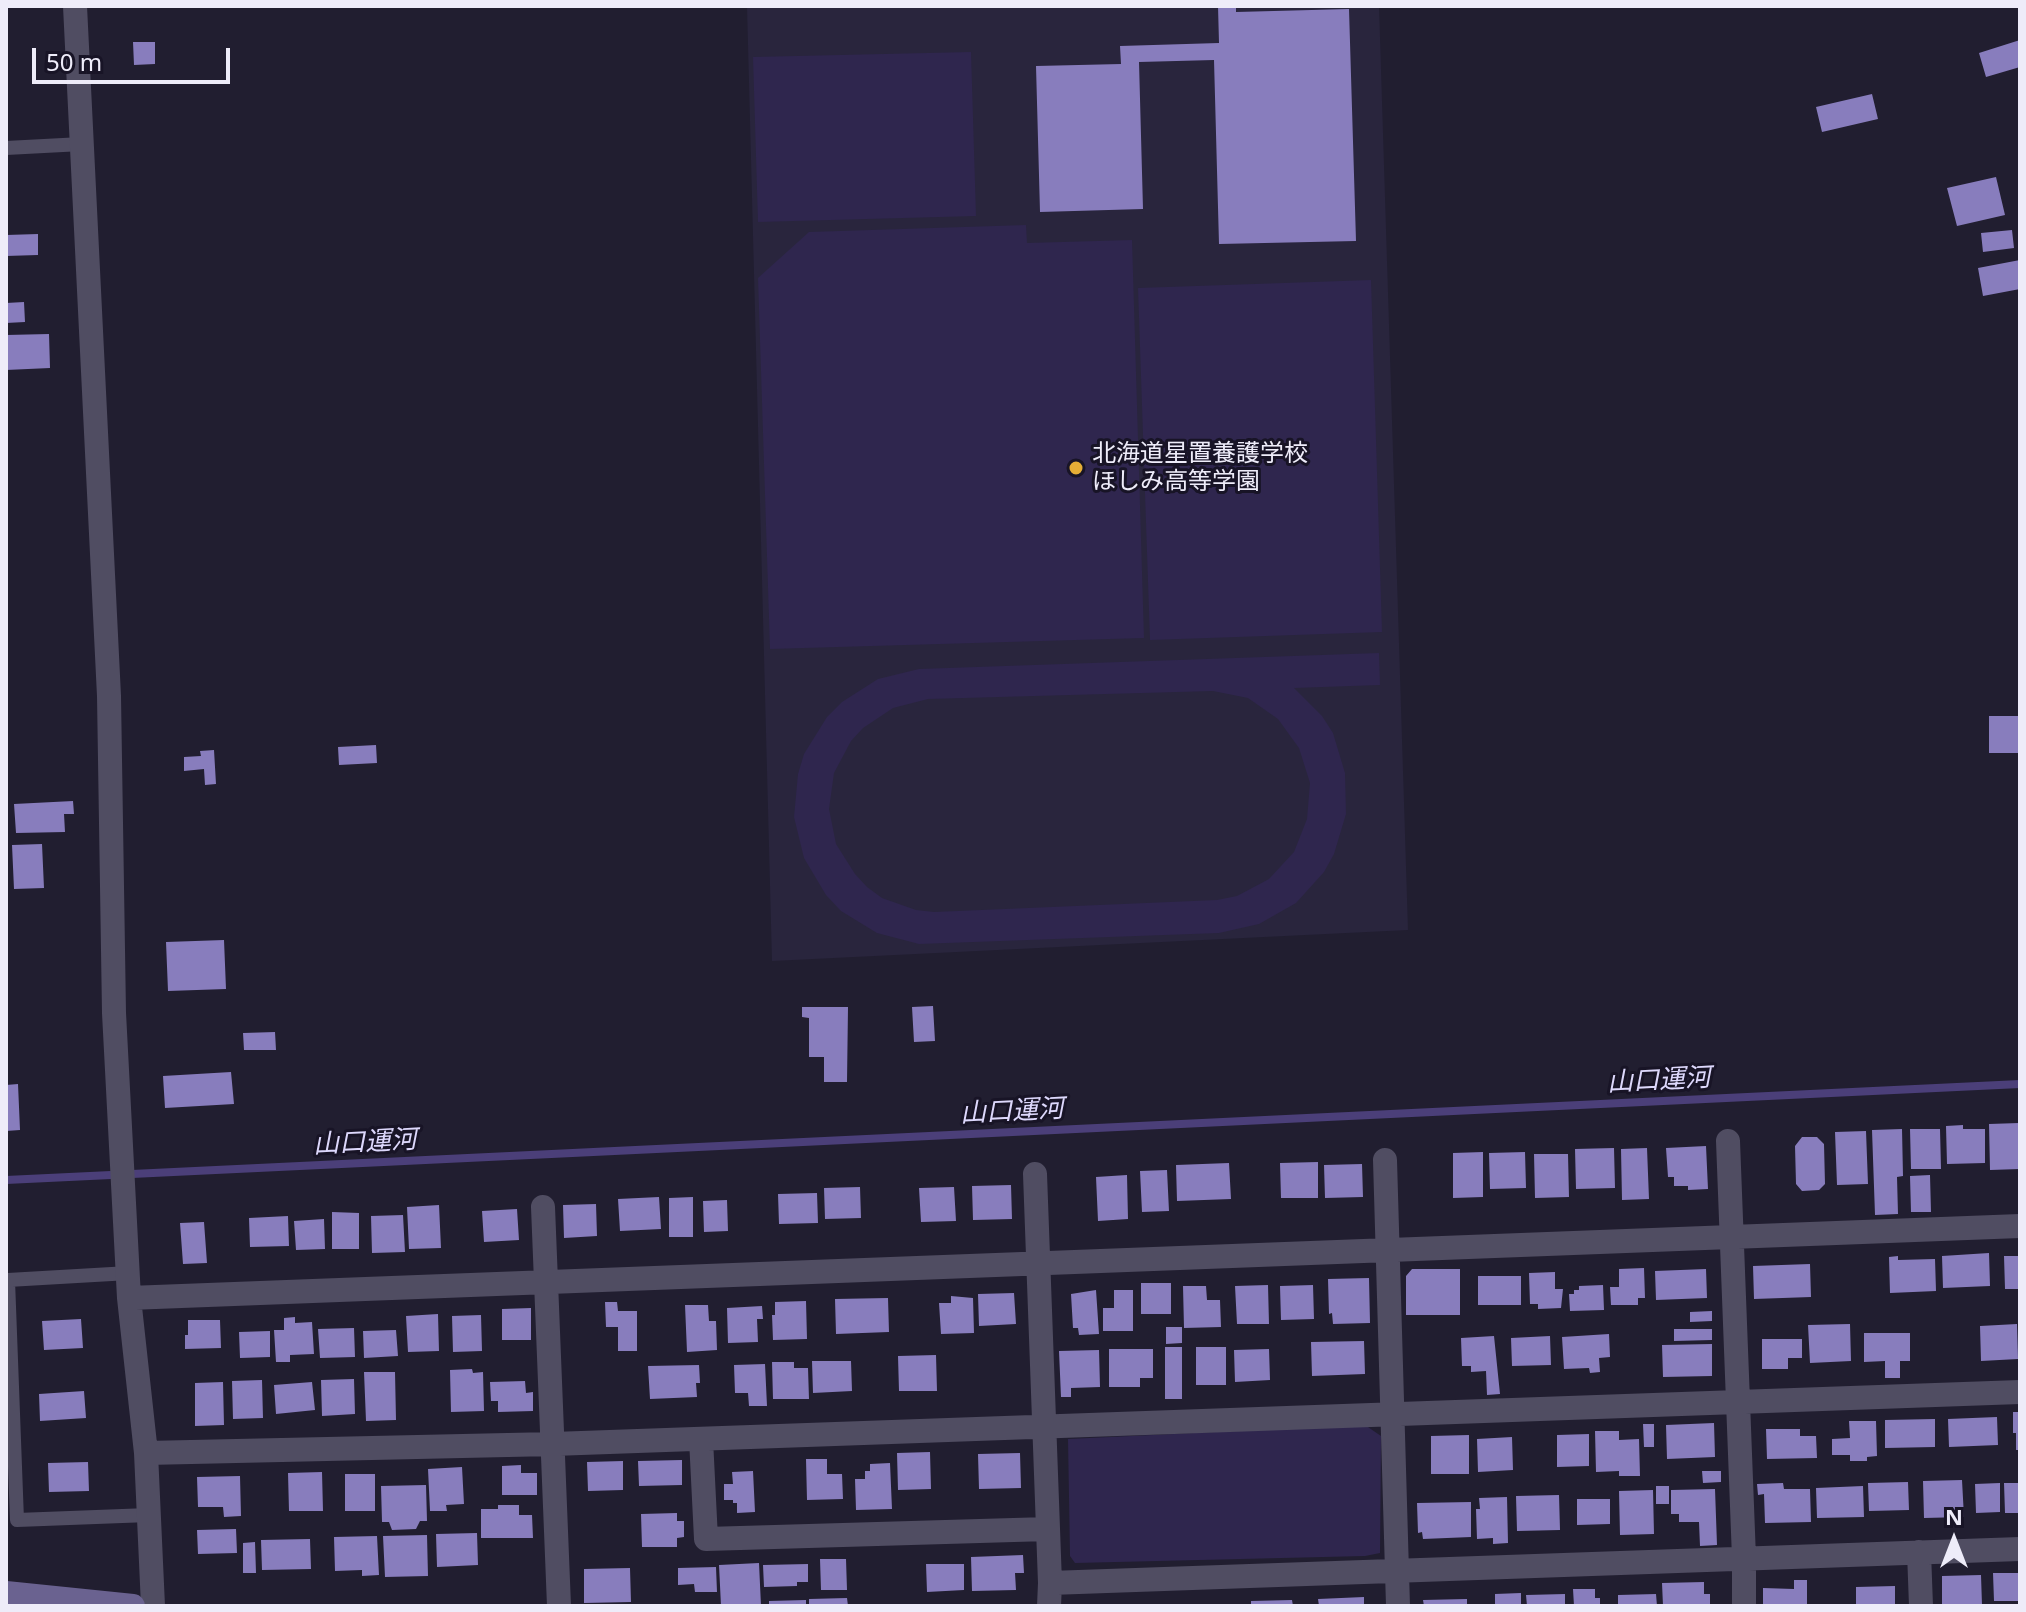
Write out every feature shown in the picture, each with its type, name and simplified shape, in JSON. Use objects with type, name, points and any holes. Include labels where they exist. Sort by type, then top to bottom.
[{"type":"street","points":[[75,6],[109,696],[114,1013],[129,1298],[146,1453],[153,1606]]},
{"type":"street","points":[[1728,1141],[1744,1606]]},
{"type":"street","points":[[1385,1160],[1398,1606]]},
{"type":"street","points":[[1035,1174],[1049,1594],[1399,1569],[2020,1549]]},
{"type":"street","points":[[543,1207],[559,1606]]},
{"type":"street","points":[[129,1298],[2020,1226]]},
{"type":"street","points":[[146,1453],[553,1444],[2020,1392]]},
{"type":"street","points":[[701,1439],[706,1539],[1048,1529]]},
{"type":"street","points":[[1919,1552],[1921,1606]]},
{"type":"street","points":[[6,1593],[133,1606]]},
{"type":"lane","points":[[6,148],[82,144]]},
{"type":"lane","points":[[129,1273],[8,1280],[8,1362],[17,1520],[149,1515]]},
{"type":"shaded area","name":"北海道星置養護学校 ほしみ高等学園","points":[[747,6],[1379,6],[1408,930],[772,961]]},
{"type":"shaded area","points":[[971,52],[976,216],[758,222],[753,57]]},
{"type":"shaded area","points":[[1026,225],[1027,243],[1132,240],[1144,638],[770,649],[758,278],[809,232]]},
{"type":"shaded area","points":[[1371,280],[1382,632],[1150,640],[1138,288]]},
{"type":"shaded area","points":[[1379,653],[1380,685],[1294,688],[1322,716],[1333,733],[1345,773],[1346,814],[1334,854],[1324,872],[1296,903],[1259,924],[1219,933],[919,944],[877,933],[841,911],[826,895],[804,858],[794,817],[798,774],[804,754],[827,717],[842,702],[878,679],[919,669]],"holes":[[[1213,691],[1248,698],[1278,719],[1299,748],[1310,783],[1307,819],[1294,852],[1269,879],[1237,896],[1217,900],[934,912],[916,910],[882,898],[867,887],[836,844],[829,809],[834,773],[851,741],[863,728],[893,708],[928,699]]]},
{"type":"shaded area","points":[[1365,1425],[1381,1436],[1380,1553],[1365,1556],[1075,1563],[1070,1556],[1068,1439]]},
{"type":"building","points":[[1218,6],[1236,6],[1236,12],[1349,9],[1356,241],[1219,244],[1214,60],[1139,62],[1143,209],[1040,212],[1036,66],[1121,64],[1120,46],[1219,43]]},
{"type":"building","points":[[2020,40],[2020,67],[1986,77],[1979,53]]},
{"type":"building","points":[[133,42],[155,42],[155,64],[134,65]]},
{"type":"building","points":[[1872,94],[1878,119],[1822,132],[1816,107]]},
{"type":"building","points":[[1996,177],[2005,215],[1957,226],[1947,188]]},
{"type":"building","points":[[2012,230],[2014,248],[1983,252],[1981,233]]},
{"type":"building","points":[[38,234],[38,255],[6,256],[6,235]]},
{"type":"building","points":[[2020,260],[2020,289],[1983,296],[1978,268]]},
{"type":"building","points":[[24,302],[25,322],[6,323],[6,303]]},
{"type":"building","points":[[49,334],[50,368],[6,370],[6,335]]},
{"type":"building","points":[[1989,716],[2020,716],[2018,753],[1989,753]]},
{"type":"building","points":[[376,745],[377,763],[339,765],[338,747]]},
{"type":"building","points":[[214,750],[216,784],[205,785],[204,769],[184,771],[184,757],[201,756],[200,751]]},
{"type":"building","points":[[73,801],[74,814],[64,814],[65,832],[16,833],[14,804]]},
{"type":"building","points":[[42,844],[44,888],[14,889],[12,845]]},
{"type":"building","points":[[224,940],[226,989],[168,991],[166,942]]},
{"type":"building","points":[[933,1006],[935,1041],[914,1042],[912,1007]]},
{"type":"building","points":[[802,1007],[848,1007],[847,1082],[824,1082],[824,1057],[809,1057],[809,1018],[802,1017]]},
{"type":"building","points":[[275,1032],[276,1050],[244,1050],[243,1033]]},
{"type":"building","points":[[231,1072],[234,1104],[165,1108],[163,1076]]},
{"type":"building","points":[[18,1084],[20,1130],[6,1131],[6,1085]]},
{"type":"building","points":[[2019,1123],[2020,1169],[1990,1170],[1989,1124]]},
{"type":"building","points":[[1963,1125],[1963,1129],[1985,1129],[1985,1163],[1947,1164],[1946,1126]]},
{"type":"building","points":[[1902,1129],[1903,1176],[1897,1177],[1898,1214],[1875,1215],[1872,1130]]},
{"type":"building","points":[[1910,1129],[1940,1129],[1941,1169],[1911,1169]]},
{"type":"building","points":[[1866,1131],[1868,1184],[1837,1185],[1835,1132]]},
{"type":"building","points":[[1802,1137],[1817,1137],[1824,1144],[1825,1184],[1819,1190],[1802,1191],[1796,1184],[1795,1146]]},
{"type":"building","points":[[1706,1146],[1708,1189],[1688,1190],[1688,1186],[1674,1186],[1674,1177],[1668,1177],[1666,1148]]},
{"type":"building","points":[[1614,1148],[1615,1188],[1576,1189],[1575,1149]]},
{"type":"building","points":[[1647,1148],[1649,1199],[1622,1200],[1621,1149]]},
{"type":"building","points":[[1483,1152],[1483,1197],[1453,1198],[1453,1153]]},
{"type":"building","points":[[1525,1152],[1526,1188],[1490,1189],[1489,1153]]},
{"type":"building","points":[[1534,1154],[1568,1154],[1569,1197],[1535,1198]]},
{"type":"building","points":[[1318,1162],[1318,1198],[1281,1198],[1280,1163]]},
{"type":"building","points":[[1229,1163],[1231,1199],[1177,1201],[1176,1165]]},
{"type":"building","points":[[1362,1164],[1363,1197],[1325,1198],[1324,1165]]},
{"type":"building","points":[[1167,1170],[1169,1211],[1142,1212],[1140,1171]]},
{"type":"building","points":[[1127,1175],[1128,1219],[1098,1221],[1096,1177]]},
{"type":"building","points":[[1930,1175],[1931,1212],[1911,1212],[1910,1176]]},
{"type":"building","points":[[1011,1185],[1012,1219],[973,1220],[972,1186]]},
{"type":"building","points":[[860,1187],[861,1218],[825,1219],[824,1188]]},
{"type":"building","points":[[954,1187],[956,1221],[921,1222],[919,1188]]},
{"type":"building","points":[[817,1193],[818,1223],[779,1224],[778,1194]]},
{"type":"building","points":[[659,1197],[661,1229],[620,1231],[618,1199]]},
{"type":"building","points":[[693,1197],[693,1237],[669,1237],[669,1198]]},
{"type":"building","points":[[727,1200],[728,1231],[704,1232],[703,1201]]},
{"type":"building","points":[[596,1204],[597,1236],[564,1238],[563,1205]]},
{"type":"building","points":[[439,1205],[441,1248],[409,1249],[407,1207]]},
{"type":"building","points":[[517,1209],[519,1240],[484,1242],[482,1211]]},
{"type":"building","points":[[332,1212],[359,1213],[359,1249],[332,1249]]},
{"type":"building","points":[[403,1215],[405,1252],[372,1253],[371,1216]]},
{"type":"building","points":[[288,1216],[289,1246],[250,1247],[249,1218]]},
{"type":"building","points":[[324,1219],[325,1249],[296,1250],[294,1221]]},
{"type":"building","points":[[204,1222],[207,1263],[183,1264],[180,1223]]},
{"type":"building","points":[[1989,1253],[1990,1286],[1943,1288],[1942,1256]]},
{"type":"building","points":[[1898,1256],[1898,1260],[1935,1259],[1936,1291],[1890,1293],[1889,1257]]},
{"type":"building","points":[[2004,1256],[2020,1256],[2020,1289],[2005,1289]]},
{"type":"building","points":[[1810,1264],[1811,1297],[1754,1299],[1753,1266]]},
{"type":"building","points":[[1644,1268],[1645,1298],[1638,1298],[1638,1305],[1611,1305],[1610,1287],[1619,1287],[1619,1269]]},
{"type":"building","points":[[1412,1269],[1460,1269],[1460,1315],[1406,1315],[1406,1276]]},
{"type":"building","points":[[1706,1269],[1707,1298],[1656,1300],[1655,1271]]},
{"type":"building","points":[[1555,1272],[1555,1289],[1563,1289],[1561,1308],[1538,1309],[1538,1304],[1530,1304],[1529,1273]]},
{"type":"building","points":[[1478,1276],[1521,1276],[1521,1305],[1478,1305]]},
{"type":"building","points":[[1369,1278],[1370,1323],[1333,1324],[1332,1313],[1329,1314],[1328,1279]]},
{"type":"building","points":[[1141,1283],[1171,1283],[1171,1314],[1141,1314]]},
{"type":"building","points":[[1268,1285],[1269,1324],[1237,1324],[1235,1286]]},
{"type":"building","points":[[1313,1285],[1314,1319],[1281,1320],[1280,1286]]},
{"type":"building","points":[[1603,1285],[1604,1310],[1570,1311],[1569,1294],[1579,1290],[1579,1286]]},
{"type":"building","points":[[1183,1286],[1206,1286],[1207,1300],[1220,1300],[1221,1327],[1184,1328]]},
{"type":"building","points":[[1096,1290],[1099,1334],[1079,1335],[1078,1328],[1073,1328],[1071,1294]]},
{"type":"building","points":[[1114,1290],[1133,1290],[1133,1331],[1103,1331],[1103,1308],[1114,1308]]},
{"type":"building","points":[[1014,1293],[1016,1324],[979,1326],[978,1294]]},
{"type":"building","points":[[951,1296],[973,1298],[974,1333],[941,1334],[939,1303],[951,1303]]},
{"type":"building","points":[[888,1298],[889,1332],[836,1334],[835,1299]]},
{"type":"building","points":[[806,1301],[807,1339],[773,1340],[775,1302]]},
{"type":"building","points":[[605,1302],[617,1302],[618,1311],[637,1311],[637,1351],[618,1351],[618,1327],[606,1327]]},
{"type":"building","points":[[685,1305],[708,1305],[709,1321],[716,1321],[717,1350],[687,1352]]},
{"type":"building","points":[[762,1306],[763,1319],[757,1319],[758,1342],[728,1343],[727,1308]]},
{"type":"building","points":[[531,1308],[531,1340],[502,1340],[502,1309]]},
{"type":"building","points":[[1712,1311],[1712,1321],[1690,1322],[1690,1312]]},
{"type":"building","points":[[438,1314],[439,1351],[408,1352],[406,1316]]},
{"type":"building","points":[[481,1315],[482,1351],[453,1352],[452,1316]]},
{"type":"building","points":[[295,1317],[295,1323],[312,1322],[314,1354],[290,1355],[290,1362],[276,1362],[274,1330],[284,1330],[284,1318]]},
{"type":"building","points":[[81,1319],[83,1348],[44,1350],[42,1321]]},
{"type":"building","points":[[188,1320],[220,1320],[221,1348],[185,1349]]},
{"type":"building","points":[[1850,1324],[1851,1361],[1810,1363],[1808,1325]]},
{"type":"building","points":[[2017,1324],[2018,1359],[1981,1361],[1980,1326]]},
{"type":"building","points":[[1166,1327],[1182,1327],[1182,1343],[1166,1344]]},
{"type":"building","points":[[354,1328],[355,1357],[320,1358],[318,1329]]},
{"type":"building","points":[[1674,1329],[1712,1329],[1712,1340],[1674,1341]]},
{"type":"building","points":[[396,1330],[398,1356],[364,1358],[363,1331]]},
{"type":"building","points":[[270,1331],[270,1357],[240,1358],[239,1332]]},
{"type":"building","points":[[1864,1333],[1910,1333],[1910,1361],[1900,1361],[1900,1378],[1885,1378],[1885,1361],[1864,1362]]},
{"type":"building","points":[[1609,1334],[1610,1357],[1599,1358],[1600,1372],[1590,1373],[1589,1368],[1564,1369],[1562,1337]]},
{"type":"building","points":[[1494,1336],[1500,1394],[1487,1395],[1486,1371],[1471,1372],[1471,1366],[1462,1366],[1461,1338]]},
{"type":"building","points":[[1550,1336],[1551,1365],[1512,1366],[1511,1338]]},
{"type":"building","points":[[1762,1339],[1802,1339],[1802,1358],[1788,1358],[1788,1369],[1762,1369]]},
{"type":"building","points":[[1364,1341],[1365,1374],[1312,1376],[1311,1342]]},
{"type":"building","points":[[1712,1344],[1712,1376],[1663,1377],[1662,1345]]},
{"type":"building","points":[[1165,1347],[1182,1347],[1182,1399],[1165,1399]]},
{"type":"building","points":[[1196,1347],[1226,1347],[1226,1385],[1196,1385]]},
{"type":"building","points":[[1109,1349],[1153,1349],[1153,1378],[1140,1378],[1140,1387],[1109,1387]]},
{"type":"building","points":[[1269,1349],[1270,1380],[1235,1382],[1234,1350]]},
{"type":"building","points":[[1099,1350],[1100,1387],[1071,1388],[1071,1397],[1061,1397],[1059,1351]]},
{"type":"building","points":[[936,1355],[937,1391],[899,1391],[898,1356]]},
{"type":"building","points":[[812,1361],[851,1361],[852,1391],[813,1393]]},
{"type":"building","points":[[772,1362],[794,1362],[794,1368],[808,1368],[809,1399],[773,1399]]},
{"type":"building","points":[[765,1364],[767,1406],[749,1406],[748,1393],[735,1393],[734,1365]]},
{"type":"building","points":[[699,1365],[697,1397],[650,1399],[648,1366]]},
{"type":"building","points":[[472,1369],[473,1373],[483,1372],[484,1411],[451,1412],[450,1370]]},
{"type":"building","points":[[364,1372],[395,1372],[396,1420],[366,1421]]},
{"type":"building","points":[[354,1379],[355,1414],[322,1416],[321,1380]]},
{"type":"building","points":[[262,1380],[263,1418],[233,1419],[232,1381]]},
{"type":"building","points":[[525,1381],[526,1393],[533,1392],[533,1411],[498,1412],[498,1401],[491,1401],[490,1382]]},
{"type":"building","points":[[223,1382],[224,1425],[195,1426],[195,1383]]},
{"type":"building","points":[[312,1382],[315,1410],[276,1414],[274,1385]]},
{"type":"building","points":[[84,1391],[86,1418],[40,1421],[39,1394]]},
{"type":"building","points":[[2013,1412],[2020,1412],[2020,1450],[2016,1450]]},
{"type":"building","points":[[1997,1417],[1998,1445],[1949,1447],[1948,1419]]},
{"type":"building","points":[[1935,1419],[1935,1447],[1885,1448],[1885,1420]]},
{"type":"building","points":[[1849,1421],[1876,1421],[1877,1456],[1867,1457],[1867,1461],[1850,1461],[1850,1455],[1832,1455],[1832,1439],[1850,1438]]},
{"type":"building","points":[[1714,1423],[1715,1457],[1667,1459],[1666,1425]]},
{"type":"building","points":[[1643,1424],[1654,1424],[1654,1447],[1644,1447]]},
{"type":"building","points":[[1766,1429],[1800,1429],[1800,1436],[1816,1436],[1817,1458],[1767,1459]]},
{"type":"building","points":[[1595,1431],[1619,1431],[1619,1440],[1639,1439],[1640,1476],[1619,1476],[1619,1471],[1596,1472]]},
{"type":"building","points":[[1589,1434],[1589,1466],[1557,1467],[1557,1435]]},
{"type":"building","points":[[1469,1435],[1469,1474],[1431,1474],[1431,1436]]},
{"type":"building","points":[[1512,1437],[1513,1470],[1478,1472],[1477,1439]]},
{"type":"building","points":[[930,1452],[931,1489],[898,1490],[897,1453]]},
{"type":"building","points":[[1020,1453],[1021,1488],[979,1489],[978,1454]]},
{"type":"building","points":[[806,1459],[827,1459],[827,1474],[842,1474],[843,1499],[807,1500]]},
{"type":"building","points":[[682,1460],[682,1485],[639,1486],[638,1461]]},
{"type":"building","points":[[623,1461],[623,1490],[588,1491],[587,1462]]},
{"type":"building","points":[[88,1462],[89,1491],[49,1492],[48,1463]]},
{"type":"building","points":[[890,1463],[892,1509],[856,1510],[855,1479],[865,1479],[865,1471],[870,1471],[870,1464]]},
{"type":"building","points":[[521,1465],[521,1473],[537,1473],[537,1495],[502,1495],[502,1466]]},
{"type":"building","points":[[462,1467],[464,1504],[446,1505],[447,1511],[430,1511],[428,1469]]},
{"type":"building","points":[[753,1471],[755,1512],[737,1513],[737,1503],[724,1500],[724,1484],[733,1484],[732,1472]]},
{"type":"building","points":[[1702,1471],[1721,1471],[1721,1482],[1703,1483]]},
{"type":"building","points":[[322,1472],[323,1511],[289,1511],[288,1473]]},
{"type":"building","points":[[345,1474],[375,1474],[375,1511],[345,1511]]},
{"type":"building","points":[[240,1476],[241,1516],[224,1517],[223,1507],[198,1507],[197,1477]]},
{"type":"building","points":[[1962,1480],[1964,1517],[1924,1518],[1923,1481]]},
{"type":"building","points":[[1908,1482],[1909,1510],[1869,1511],[1868,1483]]},
{"type":"building","points":[[1783,1483],[1784,1489],[1810,1489],[1811,1522],[1765,1523],[1764,1494],[1758,1495],[1757,1484]]},
{"type":"building","points":[[2000,1483],[2000,1512],[1976,1513],[1975,1484]]},
{"type":"building","points":[[2004,1483],[2020,1483],[2020,1513],[2005,1513]]},
{"type":"building","points":[[426,1485],[427,1521],[420,1521],[416,1529],[392,1530],[389,1522],[382,1522],[381,1486]]},
{"type":"building","points":[[1656,1486],[1669,1486],[1669,1504],[1656,1504]]},
{"type":"building","points":[[1863,1486],[1864,1517],[1817,1518],[1816,1488]]},
{"type":"building","points":[[1715,1489],[1717,1545],[1700,1546],[1699,1522],[1679,1522],[1679,1514],[1671,1514],[1671,1490]]},
{"type":"building","points":[[1653,1490],[1654,1534],[1620,1535],[1619,1491]]},
{"type":"building","points":[[1559,1495],[1560,1530],[1517,1531],[1516,1496]]},
{"type":"building","points":[[1507,1497],[1508,1543],[1493,1544],[1493,1538],[1477,1539],[1476,1509],[1480,1509],[1479,1498]]},
{"type":"building","points":[[1577,1499],[1610,1499],[1610,1524],[1577,1525]]},
{"type":"building","points":[[1471,1502],[1471,1537],[1423,1539],[1422,1532],[1418,1533],[1417,1503]]},
{"type":"building","points":[[498,1505],[519,1505],[519,1515],[532,1515],[533,1538],[481,1538],[481,1509],[498,1509]]},
{"type":"building","points":[[677,1513],[677,1521],[684,1521],[684,1537],[677,1538],[677,1547],[642,1547],[641,1514]]},
{"type":"building","points":[[236,1529],[237,1553],[198,1554],[197,1530]]},
{"type":"building","points":[[477,1533],[478,1565],[437,1567],[436,1534]]},
{"type":"building","points":[[427,1535],[428,1576],[385,1577],[383,1536]]},
{"type":"building","points":[[377,1536],[379,1575],[362,1576],[362,1570],[335,1571],[334,1537]]},
{"type":"building","points":[[310,1539],[311,1569],[262,1570],[261,1540]]},
{"type":"building","points":[[255,1542],[256,1573],[243,1573],[243,1543]]},
{"type":"building","points":[[1023,1555],[1024,1573],[1015,1573],[1016,1590],[972,1591],[971,1557]]},
{"type":"building","points":[[820,1559],[846,1559],[847,1590],[821,1590]]},
{"type":"building","points":[[759,1563],[761,1606],[721,1606],[719,1565]]},
{"type":"building","points":[[808,1564],[808,1582],[797,1582],[797,1586],[764,1587],[763,1565]]},
{"type":"building","points":[[926,1564],[964,1564],[964,1590],[927,1592]]},
{"type":"building","points":[[716,1567],[717,1592],[695,1592],[694,1584],[678,1585],[678,1568]]},
{"type":"building","points":[[630,1568],[631,1602],[584,1603],[584,1569]]},
{"type":"building","points":[[1993,1573],[2020,1573],[2020,1601],[1994,1601]]},
{"type":"building","points":[[1981,1575],[1982,1605],[1942,1605],[1942,1576]]},
{"type":"building","points":[[1794,1580],[1807,1580],[1807,1606],[1763,1606],[1763,1588],[1794,1589]]},
{"type":"building","points":[[1704,1582],[1704,1594],[1710,1594],[1710,1606],[1663,1606],[1662,1583]]},
{"type":"building","points":[[1895,1586],[1895,1606],[1856,1606],[1856,1587]]},
{"type":"building","points":[[1573,1589],[1595,1589],[1595,1598],[1600,1598],[1600,1606],[1574,1606]]},
{"type":"building","points":[[1521,1593],[1521,1606],[1495,1606],[1495,1594]]},
{"type":"building","points":[[1565,1594],[1565,1606],[1527,1606],[1526,1595]]},
{"type":"building","points":[[1656,1594],[1657,1606],[1618,1606],[1618,1595]]},
{"type":"building","points":[[1364,1597],[1364,1606],[1319,1606],[1318,1599]]},
{"type":"building","points":[[847,1598],[848,1606],[809,1606],[809,1599]]},
{"type":"building","points":[[1467,1599],[1467,1606],[1424,1606],[1423,1600]]},
{"type":"building","points":[[806,1600],[806,1606],[769,1606],[769,1601]]},
{"type":"building","points":[[1292,1600],[1293,1606],[1251,1606],[1251,1601]]},
{"type":"waterway","name":"山口運河","points":[[6,1180],[2020,1084]]},
{"type":"place","name":"北海道星置養護学校 ほしみ高等学園","points":[[1076,468]]}]
